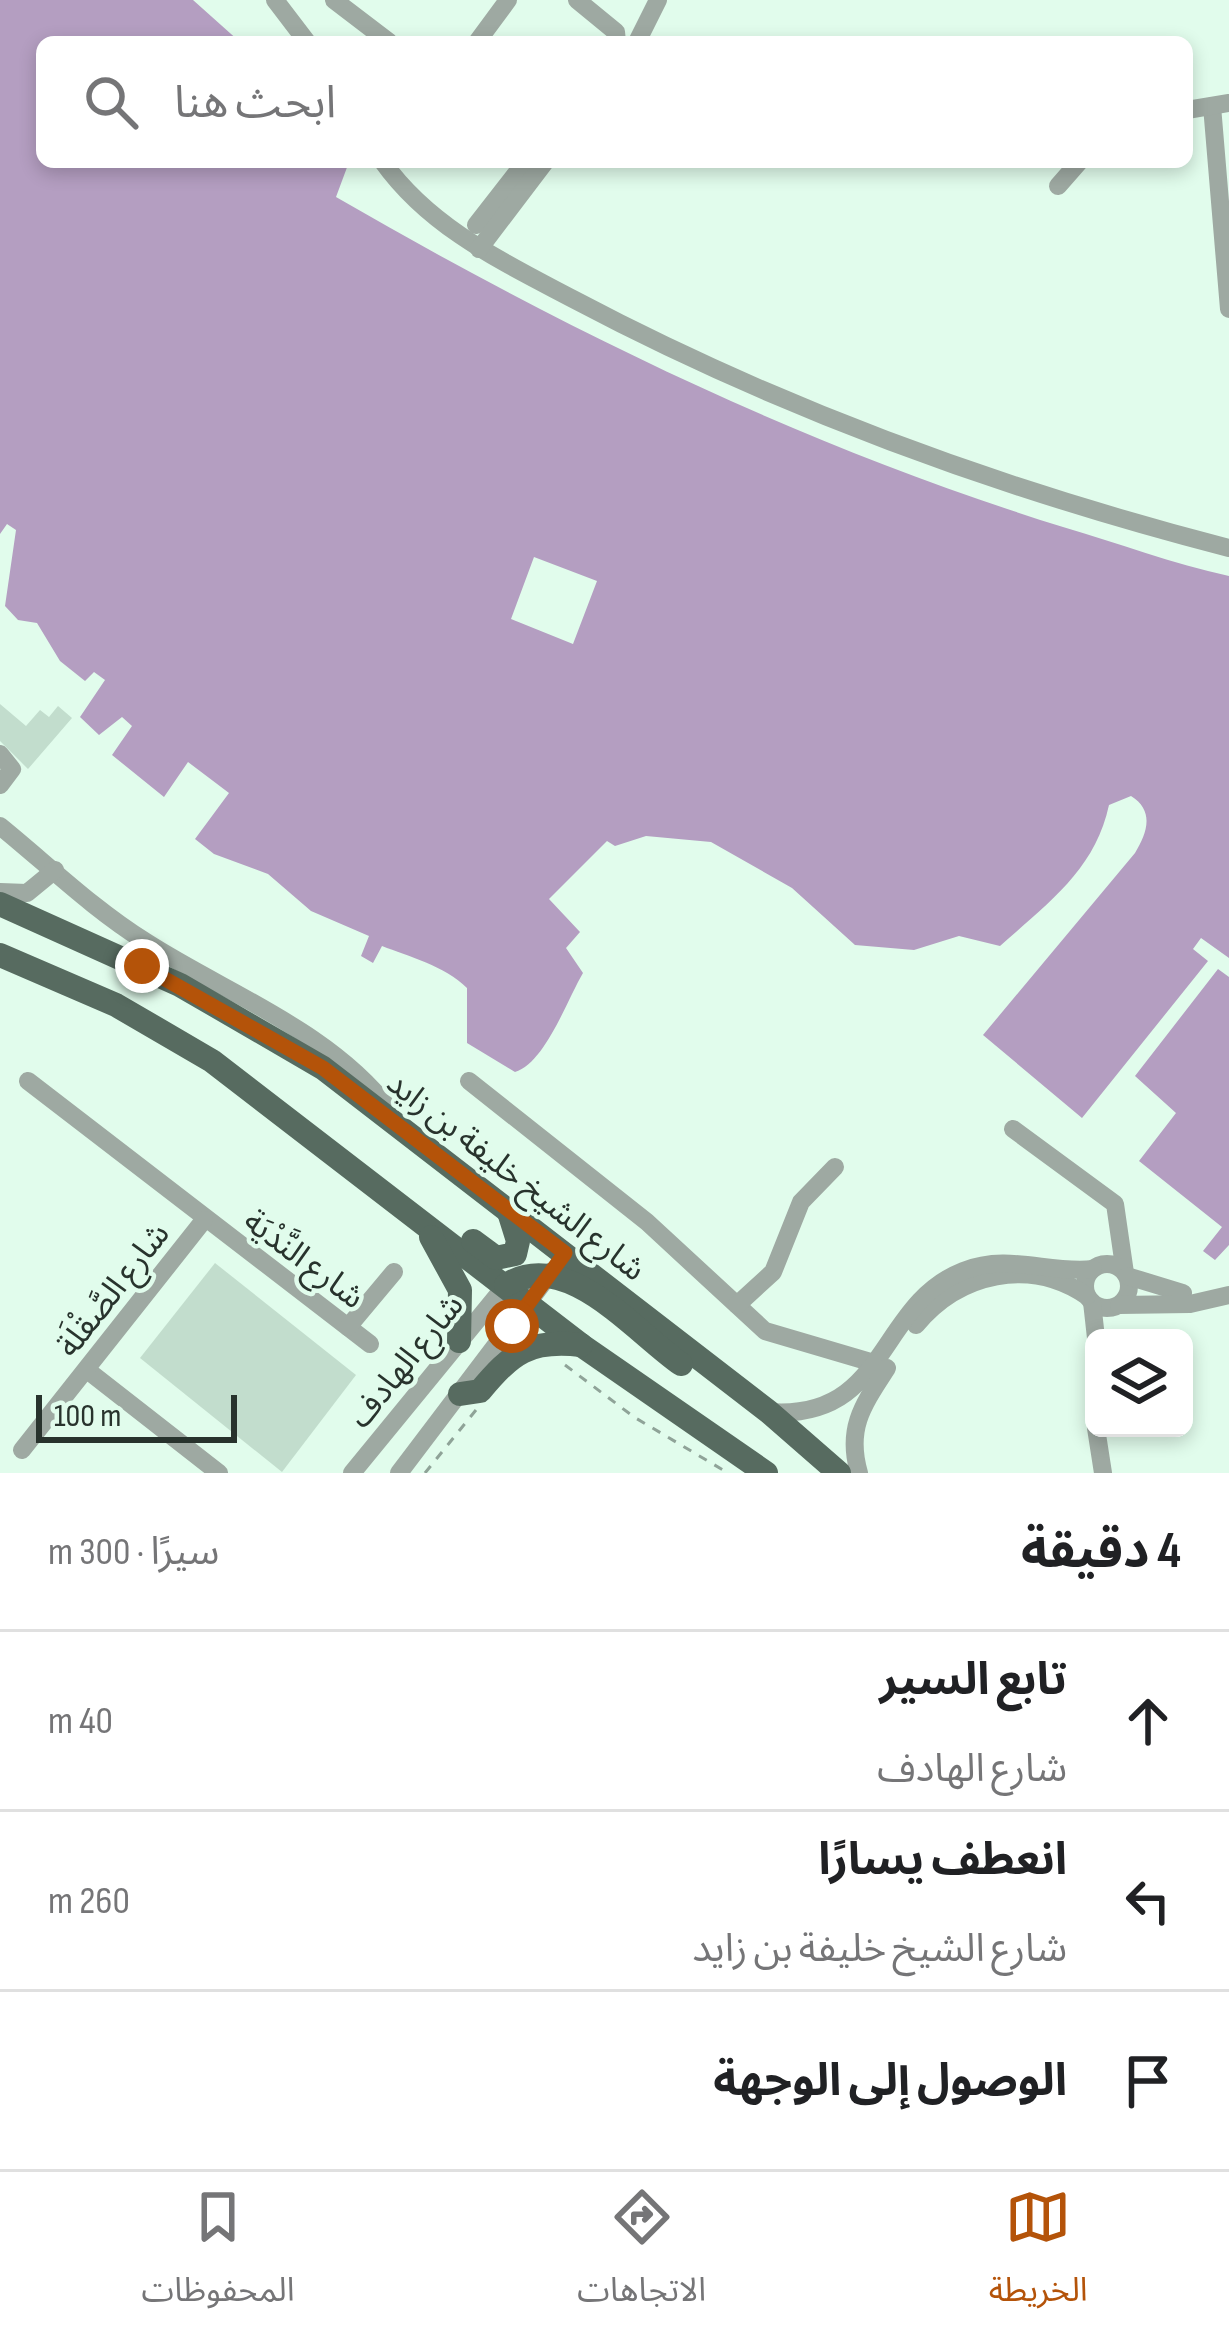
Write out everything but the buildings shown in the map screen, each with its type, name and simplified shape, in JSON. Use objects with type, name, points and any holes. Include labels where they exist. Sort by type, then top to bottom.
[{"type":"main road","name":"شارع الشيخ خليفة بن زايد","points":[[0,904],[142,966],[323,1068],[508,1210],[558,1263],[733,1384],[839,1473]]},
{"type":"main road","points":[[0,955],[116,1005],[181,1041],[331,1150],[581,1345],[766,1473]]},
{"type":"main road","points":[[331,1150],[379,1169],[503,1260],[518,1247],[508,1210]]},
{"type":"main road","points":[[416,1216],[455,1274],[461,1306],[459,1341]]},
{"type":"main road","points":[[506,1285],[558,1263]]},
{"type":"main road","points":[[468,1402],[509,1356],[528,1345],[581,1345]]},
{"type":"street","points":[[275,0],[302,36]]},
{"type":"street","points":[[334,0],[380,36]]},
{"type":"street","points":[[481,36],[508,0]]},
{"type":"street","points":[[577,0],[600,7],[616,36]]},
{"type":"street","points":[[640,36],[658,0]]},
{"type":"street","points":[[1220,105],[1229,310]]},
{"type":"street","points":[[387,168],[419,204],[479,249],[614,321],[786,399],[991,476],[1229,548]]},
{"type":"street","points":[[476,225],[519,168]]},
{"type":"street","points":[[479,249],[540,168]]},
{"type":"street","points":[[1058,186],[1074,168]]},
{"type":"street","points":[[0,754],[11,769],[0,785]]},
{"type":"street","points":[[2,834],[142,940],[298,1031],[374,1091],[403,1129]]},
{"type":"street","points":[[0,892],[21,895],[51,873]]},
{"type":"street","points":[[470,1081],[609,1190],[775,1336],[877,1364]]},
{"type":"street","name":"شارع النَّدْيَة","points":[[28,1082],[370,1344]]},
{"type":"street","points":[[1013,1129],[1112,1201],[1118,1212],[1116,1227],[1127,1295],[1103,1329]]},
{"type":"street","points":[[737,1305],[773,1272],[801,1202],[836,1167]]},
{"type":"street","name":"شارع الصَّقْلَة","points":[[22,1450],[204,1220]]},
{"type":"street","points":[[1095,1329],[1085,1281],[1116,1227]]},
{"type":"street","points":[[769,1412],[797,1412],[838,1400],[877,1364],[918,1304],[962,1271],[1011,1261],[1094,1268],[1112,1264],[1170,1293],[1229,1285]]},
{"type":"street","name":"شارع الهادف","points":[[399,1473],[468,1402],[558,1263]]},
{"type":"street","points":[[348,1327],[389,1278],[367,1269]]},
{"type":"street","points":[[859,1473],[852,1439],[859,1412],[916,1324],[938,1302],[979,1280],[1010,1274],[1048,1276],[1089,1299],[1117,1306],[1190,1304],[1229,1295]]},
{"type":"street","name":"شارع الهادف","points":[[352,1473],[506,1285]]},
{"type":"street","points":[[87,1370],[219,1473]]},
{"type":"street","points":[[1097,1437],[1103,1473]]},
{"type":"path","points":[[555,1357],[634,1418],[728,1473]]},
{"type":"path","points":[[425,1473],[468,1402]]},
{"type":"shaded area","points":[[0,0],[193,0],[233,36],[36,36],[36,168],[347,168],[336,197],[512,294],[690,383],[968,495],[1229,576],[1229,958],[1201,938],[1193,949],[1208,961],[1082,1118],[983,1035],[1135,853],[1146,815],[1131,796],[1109,805],[1081,867],[1000,946],[959,936],[914,950],[855,945],[792,888],[711,842],[646,836],[615,846],[607,841],[549,899],[580,932],[566,948],[583,973],[545,1044],[515,1072],[467,1043],[467,988],[458,980],[382,946],[373,963],[361,956],[369,936],[311,911],[268,874],[214,854],[195,839],[229,793],[188,762],[164,797],[112,755],[132,726],[122,717],[99,735],[80,717],[105,680],[94,672],[85,681],[60,661],[37,623],[18,620],[5,606],[16,530],[7,524],[0,534]],"holes":[[[534,557],[597,581],[573,644],[511,619]]]},
{"type":"shaded area","points":[[1218,969],[1229,977],[1229,1245],[1215,1260],[1203,1251],[1222,1227],[1139,1161],[1176,1113],[1135,1076]]},
{"type":"route","points":[[142,966],[323,1068],[565,1253],[512,1326]]}]
